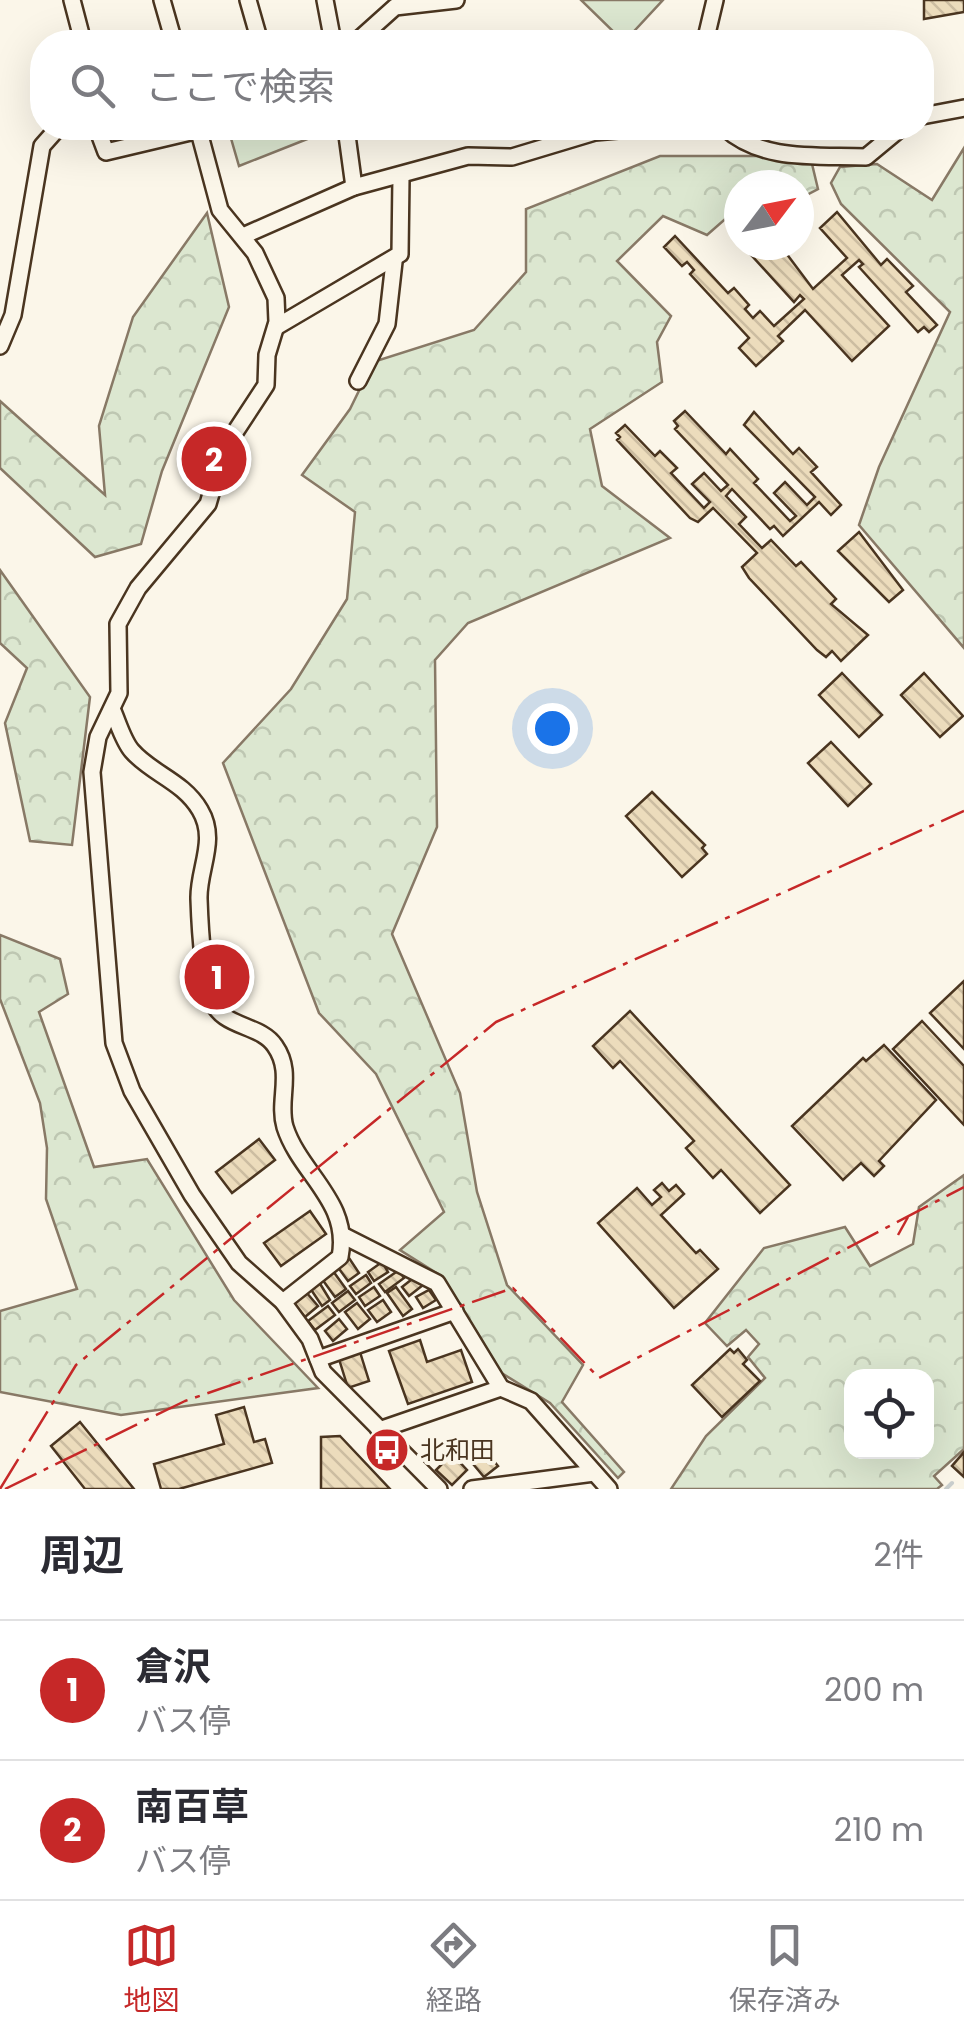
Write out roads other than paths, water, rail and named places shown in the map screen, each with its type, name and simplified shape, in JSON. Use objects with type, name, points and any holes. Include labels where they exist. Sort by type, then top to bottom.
[{"type":"street","points":[[72,0],[80,30]]},
{"type":"street","points":[[162,0],[171,30]]},
{"type":"street","points":[[248,0],[257,30]]},
{"type":"street","points":[[325,0],[331,30]]},
{"type":"street","points":[[369,30],[395,7],[456,0]]},
{"type":"street","points":[[708,30],[715,0]]},
{"type":"street","points":[[934,114],[964,108]]},
{"type":"street","points":[[0,346],[13,316],[42,146],[47,140]]},
{"type":"street","points":[[102,140],[106,152],[154,140]]},
{"type":"street","points":[[201,140],[220,210],[243,236],[276,298],[276,326],[260,400],[236,427],[224,449],[208,504],[138,588],[118,624],[119,693],[98,737],[92,772],[114,1044],[140,1105],[192,1195],[239,1263],[283,1302],[310,1339],[323,1372],[439,1489]]},
{"type":"street","points":[[348,140],[354,187]]},
{"type":"street","points":[[243,236],[354,187],[468,156],[512,157],[568,140]]},
{"type":"street","points":[[738,140],[765,152],[866,157],[887,140]]},
{"type":"street","points":[[276,326],[394,262],[400,254],[401,177]]},
{"type":"street","points":[[358,381],[387,324],[394,262]]},
{"type":"street","points":[[112,709],[131,750],[181,785],[208,826],[198,897],[212,1001],[226,1018],[267,1034],[279,1051],[287,1077],[285,1126],[325,1191],[344,1236],[340,1257],[283,1302]]},
{"type":"street","points":[[344,1236],[437,1283],[501,1388],[531,1401],[610,1489]]},
{"type":"street","points":[[318,1359],[455,1311]]},
{"type":"street","points":[[379,1430],[501,1388]]},
{"type":"street","points":[[472,1489],[594,1473]]},
{"type":"waterway","points":[[946,1489],[952,1483]]},
{"type":"place","name":"南百草","points":[[214,459]]},
{"type":"place","name":"倉沢","points":[[217,977]]},
{"type":"place","name":"北和田","points":[[387,1450]]}]
